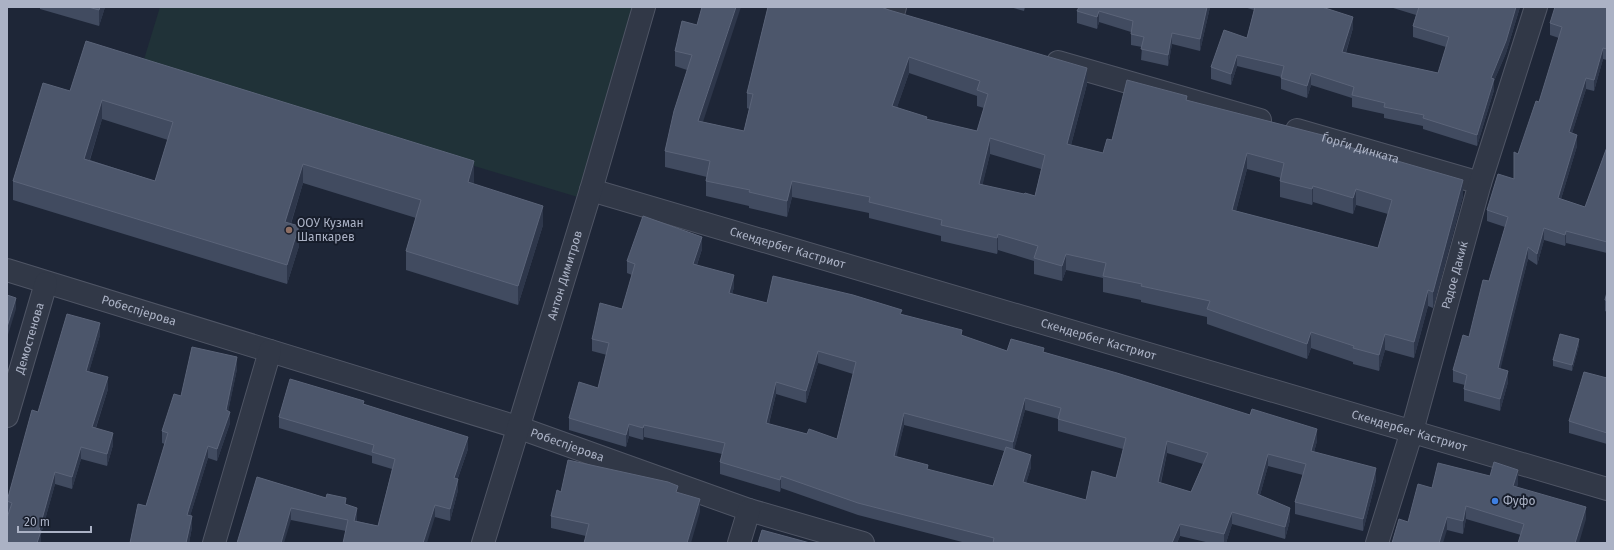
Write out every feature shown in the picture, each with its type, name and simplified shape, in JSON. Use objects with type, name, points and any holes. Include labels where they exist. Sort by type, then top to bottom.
[{"type":"street","name":"Антон Димитров","points":[[483,543],[517,427],[591,190],[644,7]]},
{"type":"street","points":[[872,7],[899,13]]},
{"type":"street","name":"Радое Дакиќ","points":[[1377,543],[1412,431],[1480,183],[1536,7]]},
{"type":"street","name":"Ѓорѓи Динката","points":[[1038,56],[1480,183]]},
{"type":"street","name":"Скендербег Кастриот","points":[[591,190],[1607,489]]},
{"type":"street","name":"Робеспјерова","points":[[7,270],[517,427],[749,510],[863,543]]},
{"type":"street","name":"Демостенова","points":[[7,416],[46,282]]},
{"type":"street","points":[[214,543],[270,351]]},
{"type":"street","points":[[739,543],[749,510]]},
{"type":"shaded area","points":[[160,7],[644,7],[581,198],[142,66]]},
{"type":"building","points":[[88,7],[100,7],[99,10]]},
{"type":"building","points":[[702,7],[736,7],[698,121],[744,131],[753,94],[747,93],[768,7],[881,7],[1087,68],[1067,144],[1103,153],[1107,139],[1112,140],[1127,80],[1187,96],[1186,100],[1326,136],[1325,140],[1463,180],[1433,292],[1428,290],[1414,342],[1385,334],[1379,355],[1353,348],[1354,346],[1311,332],[1307,344],[1207,309],[1210,301],[1103,276],[1106,263],[1066,254],[1062,266],[1034,258],[1038,246],[998,234],[997,238],[941,225],[942,220],[869,202],[870,197],[792,181],[787,201],[749,192],[750,190],[706,181],[710,161],[665,151],[674,111],[692,55],[675,51],[682,21],[697,25]],"holes":[[[909,57],[980,81],[977,90],[988,94],[977,131],[926,119],[927,117],[892,106]],[[990,138],[1045,155],[1035,196],[979,184]],[[1247,153],[1284,163],[1280,181],[1312,189],[1313,186],[1353,198],[1356,189],[1392,200],[1378,248],[1232,210]]]},
{"type":"building","points":[[1079,7],[1207,7],[1200,39],[1172,33],[1168,55],[1141,49],[1144,37],[1131,34],[1133,21],[1099,11],[1097,17],[1077,11]]},
{"type":"building","points":[[1255,7],[1322,7],[1353,17],[1342,52],[1438,73],[1449,37],[1413,26],[1419,7],[1516,7],[1506,41],[1491,78],[1494,79],[1477,135],[1423,118],[1424,115],[1384,107],[1385,103],[1352,95],[1354,87],[1311,73],[1307,86],[1281,78],[1284,66],[1237,55],[1231,74],[1211,67],[1224,30],[1247,38]]},
{"type":"building","points":[[1555,7],[1607,7],[1607,49],[1603,48],[1594,80],[1586,78],[1569,132],[1577,135],[1558,198],[1585,207],[1607,147],[1607,242],[1566,231],[1565,235],[1544,228],[1537,254],[1528,247],[1498,368],[1508,371],[1500,399],[1464,389],[1467,375],[1453,370],[1463,335],[1469,337],[1483,280],[1489,281],[1508,217],[1487,210],[1498,174],[1514,179],[1514,152],[1518,154],[1536,101],[1539,102],[1562,27],[1550,23]]},
{"type":"building","points":[[86,41],[474,161],[468,182],[543,206],[518,286],[406,251],[421,200],[303,164],[285,222],[299,226],[287,265],[13,181],[43,83],[70,91]],"holes":[[[102,100],[173,122],[155,181],[84,159]]]},
{"type":"building","points":[[643,216],[702,237],[693,264],[734,275],[729,293],[767,303],[773,276],[853,295],[902,310],[900,314],[962,330],[961,335],[1007,351],[1011,339],[1044,348],[1043,352],[1117,373],[1250,415],[1252,409],[1317,429],[1311,451],[1376,468],[1363,519],[1295,502],[1306,464],[1268,454],[1257,494],[1290,508],[1285,527],[1232,512],[1224,534],[1180,524],[1172,543],[993,543],[994,538],[858,503],[781,476],[780,480],[720,462],[725,443],[644,425],[643,428],[629,424],[626,435],[569,418],[579,382],[598,388],[609,343],[592,339],[600,303],[622,309],[635,264],[627,261]],"holes":[[[818,351],[856,362],[837,439],[809,429],[807,434],[766,423],[776,382],[806,391]],[[1025,398],[1061,408],[1058,419],[1126,438],[1116,478],[1092,471],[1086,500],[1023,482],[1031,455],[1006,447],[993,486],[927,469],[928,465],[894,456],[904,413],[1013,442]],[[1167,441],[1208,453],[1191,492],[1158,482]]]},
{"type":"building","points":[[7,295],[16,298],[7,327]]},
{"type":"building","points":[[67,314],[100,323],[86,371],[108,377],[92,427],[113,433],[107,454],[81,447],[72,477],[55,472],[39,530],[41,531],[37,543],[7,543],[7,518],[12,503],[7,501],[32,410],[38,412]]},
{"type":"building","points":[[1560,334],[1579,339],[1572,365],[1553,360]]},
{"type":"building","points":[[192,347],[237,357],[226,410],[230,412],[217,449],[208,446],[187,515],[192,516],[186,543],[130,543],[138,504],[146,506],[168,433],[162,431],[174,394],[181,396]]},
{"type":"building","points":[[1584,372],[1607,378],[1607,433],[1569,421]]},
{"type":"building","points":[[290,379],[364,401],[363,404],[468,437],[454,478],[458,479],[450,509],[435,505],[423,543],[343,543],[348,520],[291,508],[281,543],[237,543],[257,477],[326,498],[327,494],[346,498],[345,504],[357,508],[354,521],[378,526],[395,459],[372,452],[374,445],[279,417]]},
{"type":"building","points":[[568,460],[668,482],[678,486],[676,492],[700,499],[687,543],[584,543],[589,524],[551,516],[557,490],[561,492]]},
{"type":"building","points":[[1494,462],[1518,470],[1513,486],[1586,507],[1575,543],[1518,543],[1524,524],[1466,506],[1463,521],[1447,517],[1439,543],[1392,543],[1399,519],[1408,522],[1418,484],[1432,488],[1438,463],[1490,476]]},
{"type":"building","points":[[762,530],[810,543],[758,543]]},
{"type":"place","name":"ООУ Кузман Шапкарев","points":[[289,230]]},
{"type":"place","name":"Фуфо","points":[[1495,501]]}]
